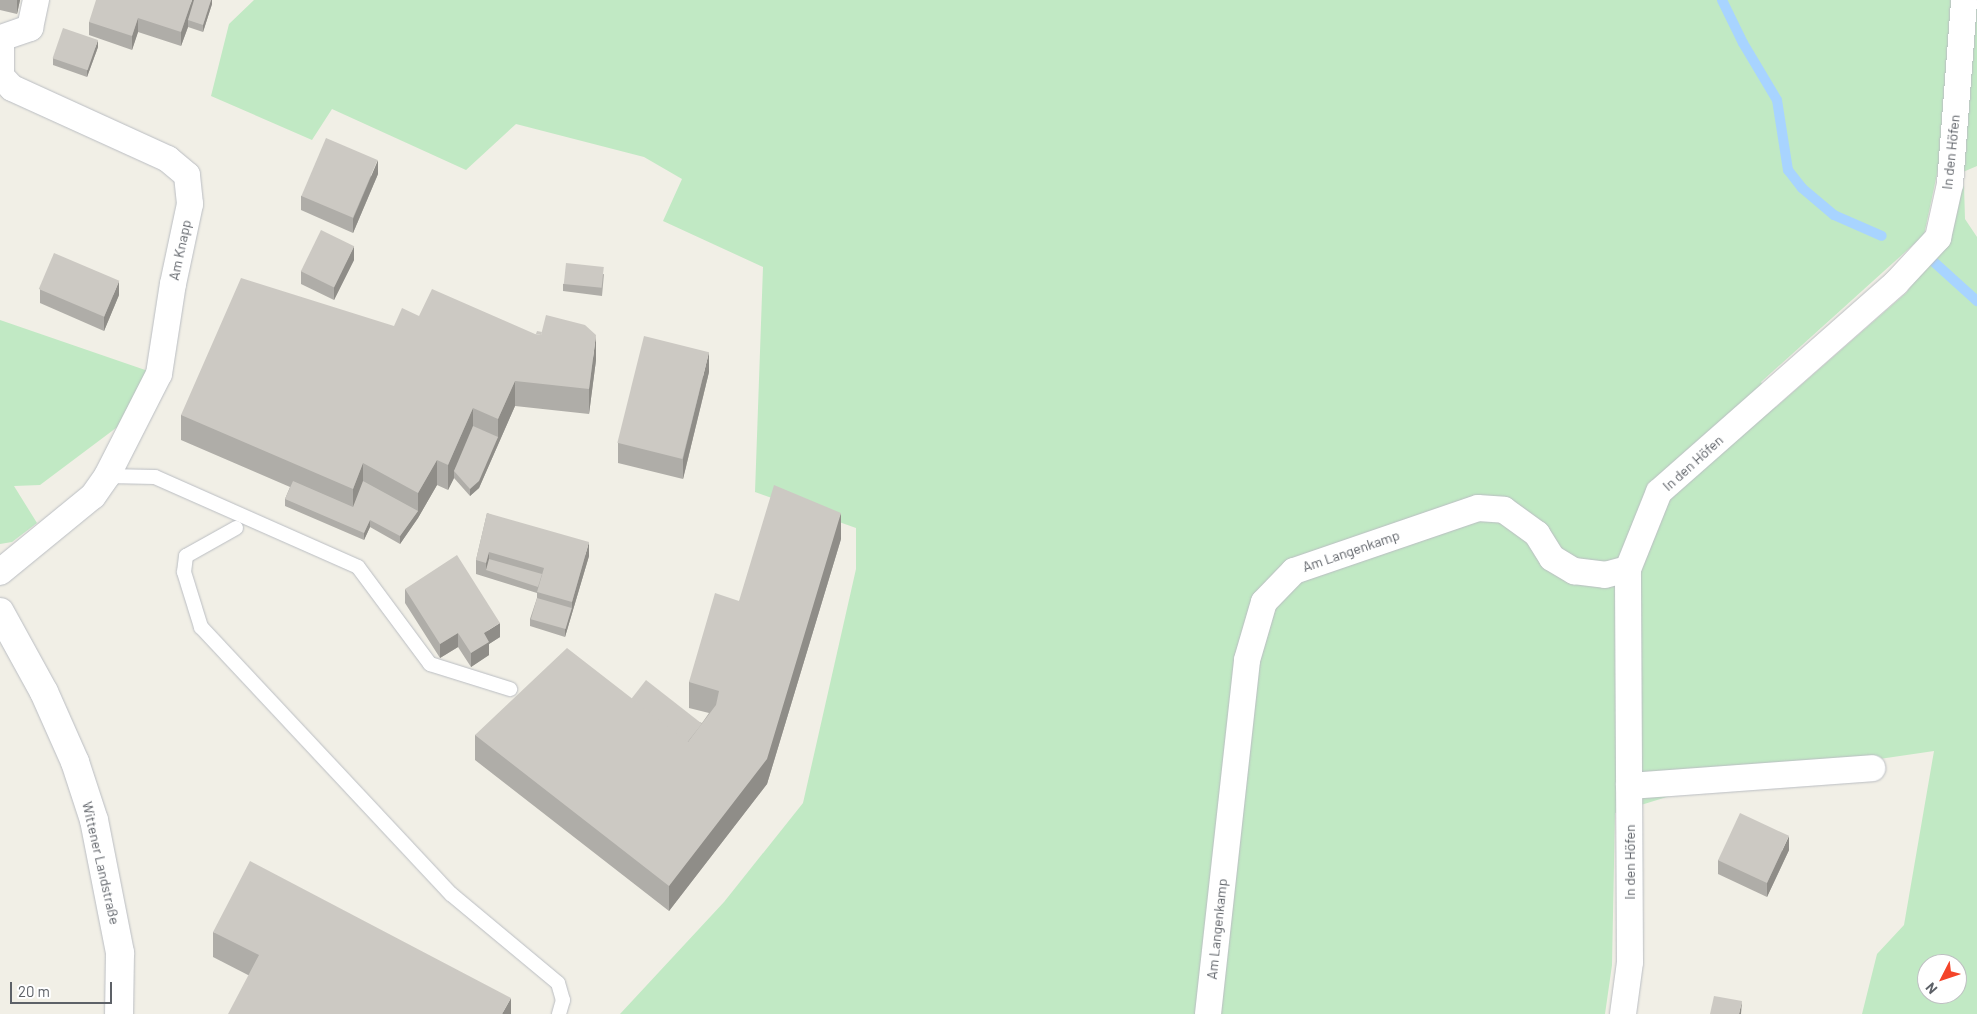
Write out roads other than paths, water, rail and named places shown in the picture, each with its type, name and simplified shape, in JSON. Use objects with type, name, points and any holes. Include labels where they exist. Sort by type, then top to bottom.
[{"type":"main road","name":"Wittener Landstraße","points":[[0,612],[48,701],[75,762],[94,820],[120,952],[119,1014]]},
{"type":"street","name":"Am Knapp","points":[[0,572],[93,496],[106,476],[159,374],[173,284],[190,204],[186,175],[168,159],[12,88],[1,76],[1,38],[30,28],[36,0]]},
{"type":"street","name":"In den Höfen","points":[[1623,1014],[1630,962],[1628,569],[1660,492],[1896,283],[1938,238],[1950,184],[1964,0]]},
{"type":"street","name":"Am Langenkamp","points":[[1208,1014],[1247,660],[1264,602],[1294,571],[1478,508],[1504,510],[1537,534],[1552,558],[1574,571],[1605,575],[1628,569]]},
{"type":"street","points":[[1630,786],[1872,768]]},
{"type":"lane","points":[[106,476],[155,477],[358,567],[430,664],[510,688]]},
{"type":"lane","points":[[236,528],[186,556],[184,572],[202,627],[451,894],[558,983],[563,1000],[559,1014]]},
{"type":"waterway","points":[[1722,0],[1743,43],[1777,100],[1788,170],[1802,188],[1834,215],[1882,236]]},
{"type":"waterway","points":[[1935,263],[1977,301]]}]
